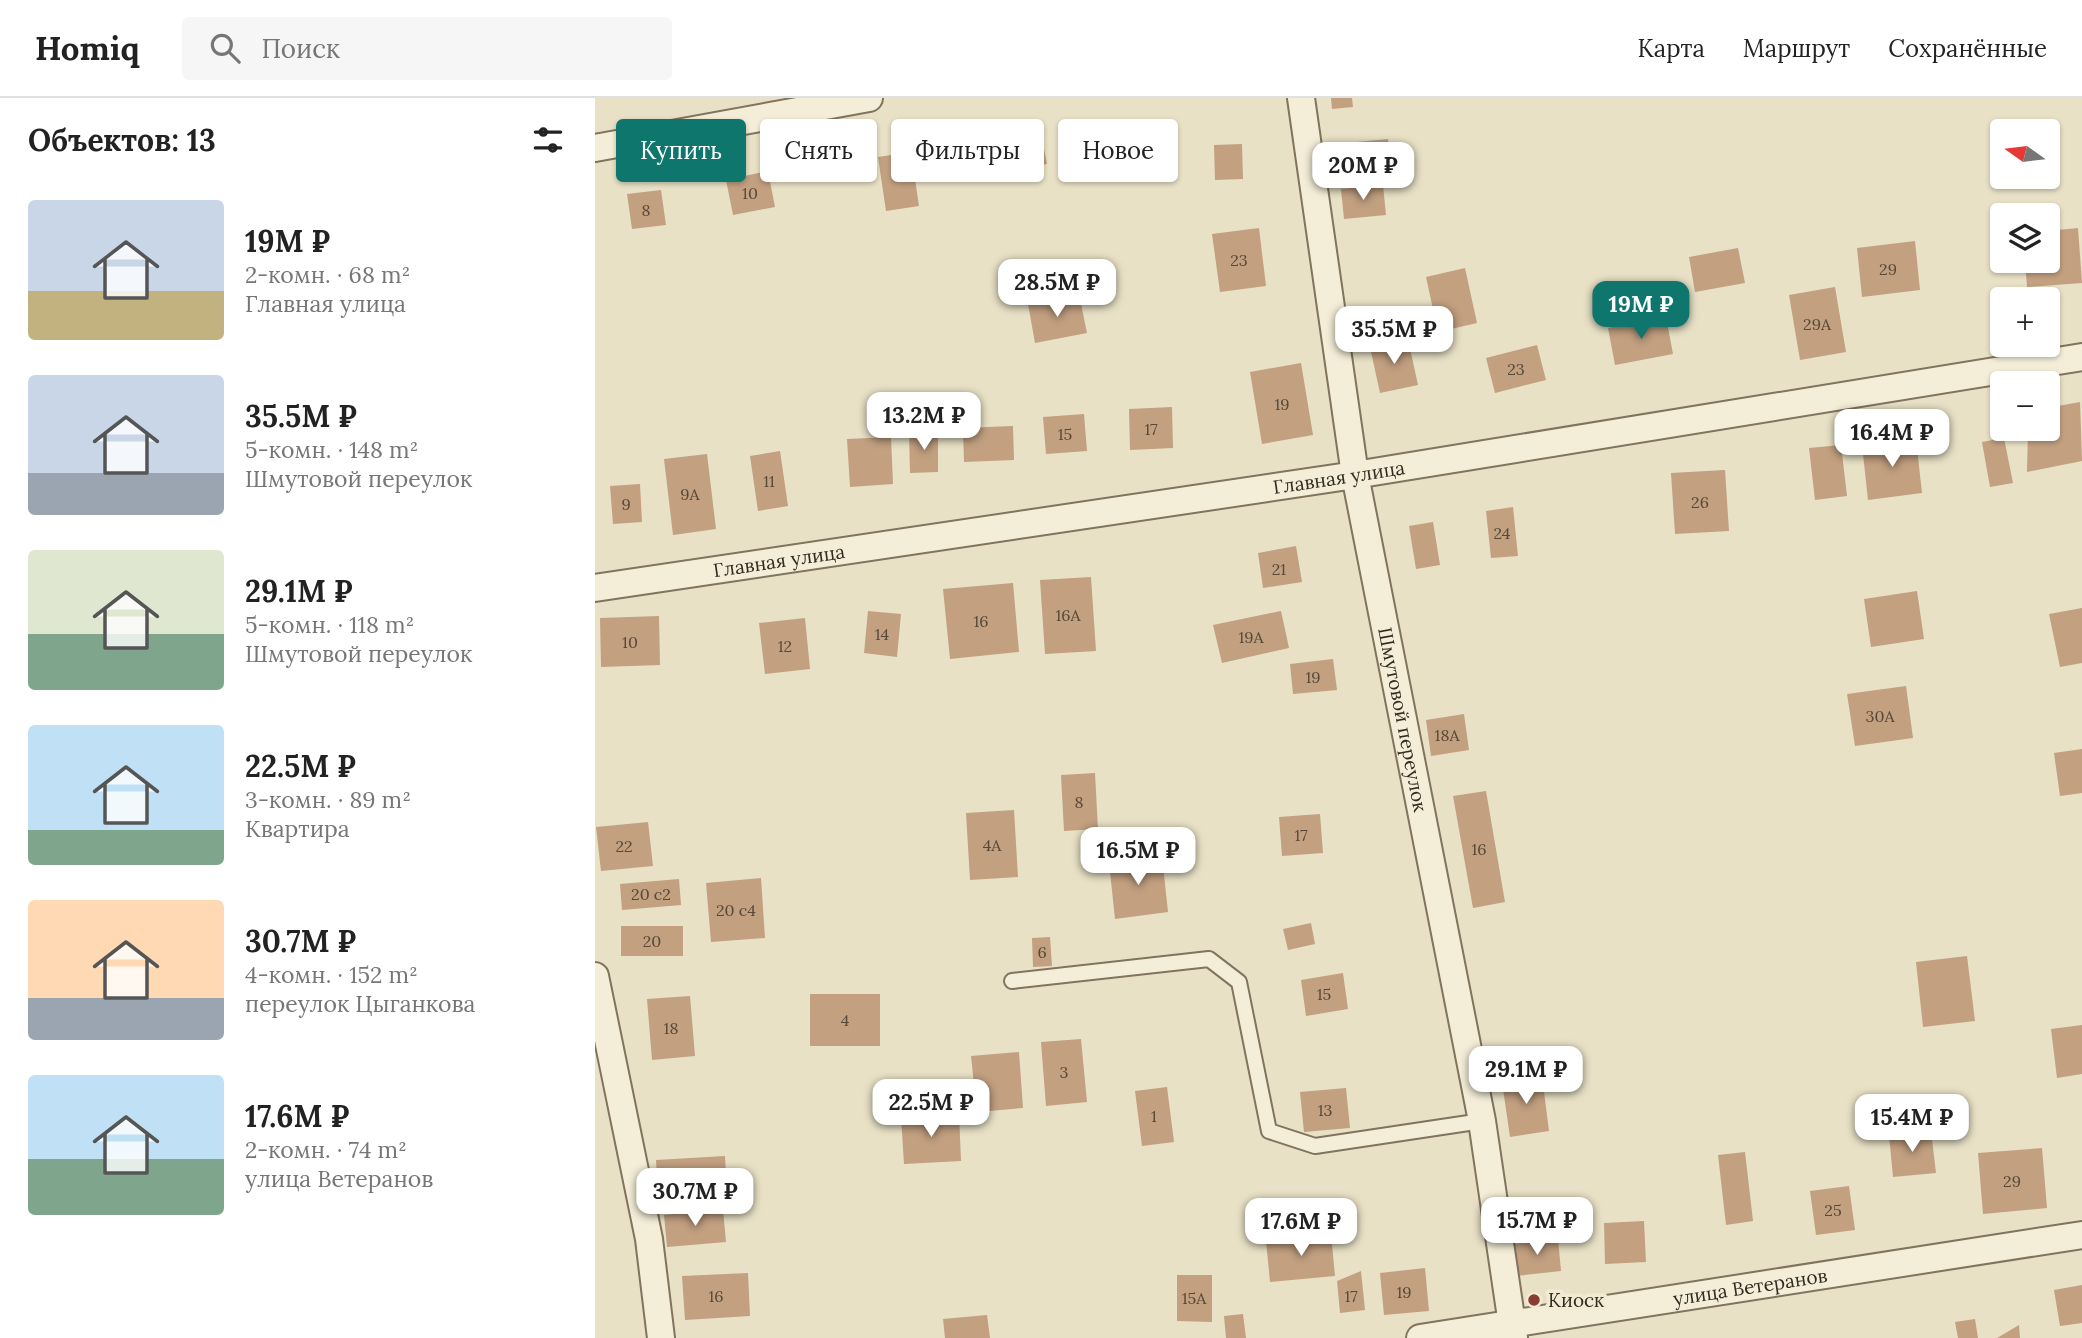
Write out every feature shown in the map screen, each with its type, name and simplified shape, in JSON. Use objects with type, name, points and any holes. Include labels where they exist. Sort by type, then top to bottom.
[{"type":"street","points":[[595,148],[869,98]]},
{"type":"street","name":"Шмутовой переулок","points":[[1301,98],[1355,475],[1482,1121],[1514,1330]]},
{"type":"street","name":"Главная улица","points":[[595,588],[1355,475],[2082,357]]},
{"type":"street","points":[[595,976],[649,1239],[661,1338]]},
{"type":"street","name":"улица Ветеранов","points":[[1420,1338],[1514,1330],[2082,1235]]},
{"type":"lane","points":[[1012,981],[1209,959],[1239,982],[1269,1131],[1315,1146],[1482,1121]]},
{"type":"building","points":[[1331,98],[1352,98],[1353,107],[1332,109]]},
{"type":"building","points":[[1388,139],[1391,163],[1348,168],[1346,143]]},
{"type":"building","points":[[1242,144],[1243,179],[1215,180],[1214,145]]},
{"type":"building","points":[[891,155],[891,182],[915,182],[919,206],[886,211],[878,157]]},
{"type":"building","points":[[760,173],[760,182],[770,182],[775,207],[733,215],[726,182],[746,182],[746,176]]},
{"type":"building","points":[[1383,185],[1386,215],[1344,219],[1341,189]]},
{"type":"building","points":[[661,190],[666,225],[632,229],[627,194]]},
{"type":"building","points":[[1259,228],[1266,286],[1220,292],[1212,234]]},
{"type":"building","points":[[2078,228],[2082,283],[2027,287],[2026,273],[2060,273],[2060,230]]},
{"type":"building","points":[[1915,241],[1920,290],[1862,297],[1857,248]]},
{"type":"building","points":[[1738,248],[1745,283],[1695,292],[1689,257]]},
{"type":"building","points":[[1465,268],[1477,323],[1438,332],[1426,277]]},
{"type":"building","points":[[1835,287],[1846,352],[1800,360],[1789,295]]},
{"type":"building","points":[[1079,294],[1087,333],[1035,343],[1028,304]]},
{"type":"building","points":[[1666,317],[1673,354],[1615,365],[1608,328]]},
{"type":"building","points":[[1408,339],[1418,385],[1380,393],[1370,347]]},
{"type":"building","points":[[1537,345],[1546,380],[1495,393],[1486,358]]},
{"type":"building","points":[[1301,363],[1313,435],[1262,444],[1250,372]]},
{"type":"building","points":[[2080,402],[2082,461],[2027,472],[2028,441],[2060,441],[2060,406]]},
{"type":"building","points":[[1172,407],[1173,448],[1130,450],[1129,409]]},
{"type":"building","points":[[1084,414],[1087,451],[1046,454],[1043,417]]},
{"type":"building","points":[[1013,426],[1014,460],[964,462],[963,428]]},
{"type":"building","points":[[938,431],[938,472],[910,473],[909,432]]},
{"type":"building","points":[[891,437],[893,484],[850,487],[847,439]]},
{"type":"building","points":[[1916,439],[1922,493],[1868,500],[1862,445]]},
{"type":"building","points":[[2005,441],[2013,483],[1990,487],[1982,442]]},
{"type":"building","points":[[1841,445],[1847,496],[1815,500],[1809,448]]},
{"type":"building","points":[[780,451],[788,506],[758,511],[750,456]]},
{"type":"building","points":[[707,454],[716,529],[673,535],[664,459]]},
{"type":"building","points":[[1725,470],[1729,531],[1675,534],[1671,473]]},
{"type":"building","points":[[640,484],[642,522],[613,524],[610,486]]},
{"type":"building","points":[[1513,507],[1518,556],[1491,558],[1486,511]]},
{"type":"building","points":[[1433,522],[1440,565],[1416,569],[1409,526]]},
{"type":"building","points":[[1296,546],[1302,582],[1263,588],[1258,553]]},
{"type":"building","points":[[1091,577],[1096,651],[1045,654],[1040,580]]},
{"type":"building","points":[[1013,583],[1019,652],[950,659],[943,589]]},
{"type":"building","points":[[1917,591],[1924,639],[1871,647],[1864,599]]},
{"type":"building","points":[[2082,608],[2082,663],[2060,667],[2049,614]]},
{"type":"building","points":[[868,611],[901,614],[897,657],[864,653]]},
{"type":"building","points":[[1281,611],[1289,648],[1222,663],[1213,625]]},
{"type":"building","points":[[659,616],[660,665],[601,667],[600,618]]},
{"type":"building","points":[[805,618],[810,669],[765,674],[759,623]]},
{"type":"building","points":[[1333,659],[1337,690],[1293,694],[1290,664]]},
{"type":"building","points":[[1906,686],[1913,738],[1855,746],[1847,694]]},
{"type":"building","points":[[1464,714],[1469,750],[1431,756],[1426,720]]},
{"type":"building","points":[[2082,749],[2082,793],[2060,796],[2054,753]]},
{"type":"building","points":[[1095,773],[1098,829],[1064,831],[1061,775]]},
{"type":"building","points":[[1486,791],[1505,902],[1473,908],[1453,796]]},
{"type":"building","points":[[1014,810],[1018,877],[970,880],[966,813]]},
{"type":"building","points":[[1320,814],[1323,853],[1282,856],[1279,817]]},
{"type":"building","points":[[648,822],[653,866],[601,871],[596,827]]},
{"type":"building","points":[[1162,856],[1168,912],[1115,919],[1109,862]]},
{"type":"building","points":[[761,878],[765,938],[711,942],[706,883]]},
{"type":"building","points":[[679,879],[681,905],[622,910],[620,884]]},
{"type":"building","points":[[1311,923],[1315,944],[1288,950],[1283,929]]},
{"type":"building","points":[[621,926],[683,926],[683,956],[621,956]]},
{"type":"building","points":[[1050,937],[1052,966],[1033,967],[1032,938]]},
{"type":"building","points":[[1967,956],[1975,1021],[1923,1027],[1916,962]]},
{"type":"building","points":[[1343,973],[1348,1009],[1306,1016],[1301,980]]},
{"type":"building","points":[[810,994],[880,994],[880,1046],[810,1046]]},
{"type":"building","points":[[690,996],[695,1056],[652,1060],[647,999]]},
{"type":"building","points":[[2082,1025],[2082,1074],[2057,1078],[2051,1029]]},
{"type":"building","points":[[1081,1039],[1087,1102],[1046,1106],[1041,1042]]},
{"type":"building","points":[[1019,1052],[1023,1108],[977,1112],[971,1056]]},
{"type":"building","points":[[1542,1076],[1549,1131],[1510,1137],[1502,1082]]},
{"type":"building","points":[[1167,1087],[1174,1142],[1142,1146],[1135,1091]]},
{"type":"building","points":[[1346,1088],[1350,1128],[1304,1132],[1300,1092]]},
{"type":"building","points":[[959,1113],[961,1161],[904,1164],[901,1117]]},
{"type":"building","points":[[1931,1131],[1936,1173],[1893,1177],[1889,1135]]},
{"type":"building","points":[[2042,1148],[2047,1208],[1983,1214],[1978,1153]]},
{"type":"building","points":[[1745,1152],[1753,1221],[1726,1225],[1718,1155]]},
{"type":"building","points":[[725,1156],[727,1193],[658,1197],[656,1160]]},
{"type":"building","points":[[1849,1186],[1855,1230],[1816,1235],[1810,1191]]},
{"type":"building","points":[[723,1209],[726,1242],[667,1247],[664,1215]]},
{"type":"building","points":[[1644,1221],[1646,1262],[1605,1264],[1604,1223]]},
{"type":"building","points":[[1331,1234],[1335,1276],[1270,1282],[1266,1241]]},
{"type":"building","points":[[1558,1239],[1561,1271],[1516,1276],[1512,1244]]},
{"type":"building","points":[[1425,1268],[1429,1311],[1384,1315],[1380,1273]]},
{"type":"building","points":[[1361,1271],[1365,1310],[1340,1313],[1337,1281]]},
{"type":"building","points":[[748,1273],[750,1316],[685,1320],[682,1276]]},
{"type":"building","points":[[1177,1275],[1212,1275],[1212,1322],[1177,1321]]},
{"type":"building","points":[[2082,1285],[2082,1323],[2060,1326],[2054,1290]]},
{"type":"building","points":[[1243,1314],[1246,1338],[1226,1338],[1224,1316]]},
{"type":"building","points":[[987,1315],[990,1338],[945,1338],[943,1319]]},
{"type":"building","points":[[1975,1319],[1978,1338],[1958,1338],[1955,1322]]},
{"type":"building","points":[[2019,1325],[2020,1338],[1997,1338]]},
{"type":"place","name":"Киоск","points":[[1534,1300]]}]
